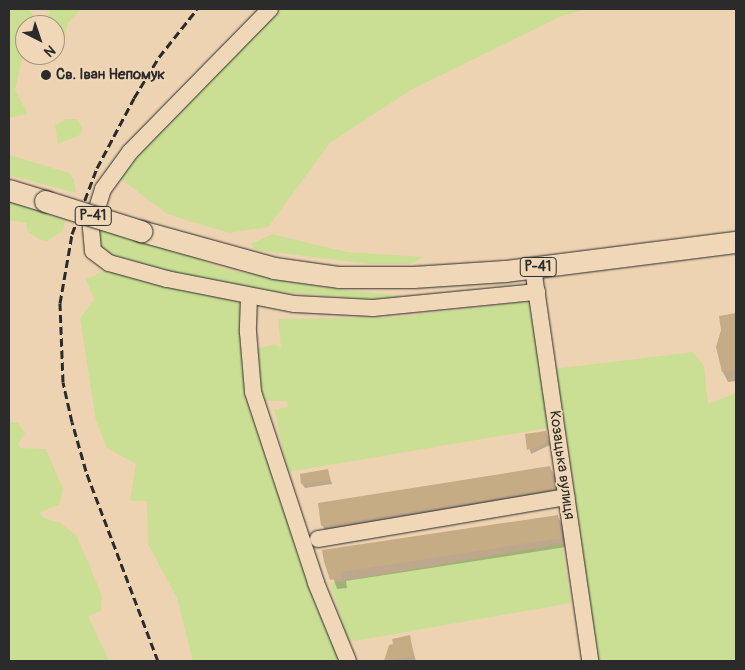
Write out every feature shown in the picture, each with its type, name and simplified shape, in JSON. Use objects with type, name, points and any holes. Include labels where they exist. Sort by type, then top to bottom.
[{"type":"main road","name":"Р-41","points":[[9,190],[141,231],[274,268],[339,277],[413,277],[533,268],[736,242]]},
{"type":"street","points":[[270,9],[130,152],[103,189],[90,240],[93,251],[109,263],[249,297],[295,304],[373,308],[537,292]]},
{"type":"street","name":"Козацька вулиця","points":[[533,268],[590,661]]},
{"type":"street","points":[[249,297],[248,332],[253,392],[316,583],[348,661]]},
{"type":"street","points":[[318,538],[566,497]]},
{"type":"green space","points":[[9,9],[28,9],[33,15],[15,15],[15,65],[21,65],[15,90],[28,114],[9,118]]},
{"type":"green space","points":[[50,9],[82,9],[68,23],[65,36],[65,15],[48,15]]},
{"type":"green space","points":[[278,9],[587,9],[561,16],[411,90],[330,143],[268,227],[229,233],[167,214],[117,176]]},
{"type":"green space","points":[[66,119],[77,119],[82,128],[80,135],[58,144],[55,125]]},
{"type":"green space","points":[[9,155],[69,173],[74,179],[76,193],[9,175]]},
{"type":"green space","points":[[9,197],[65,221],[63,231],[47,241],[39,239],[27,231],[26,223],[9,220]]},
{"type":"green space","points":[[95,228],[185,253],[220,268],[327,288],[402,296],[391,301],[256,290],[125,263],[102,248]]},
{"type":"green space","points":[[272,234],[347,252],[424,257],[410,264],[369,264],[264,251],[255,249],[251,244]]},
{"type":"green space","points":[[111,268],[232,294],[248,315],[255,349],[275,344],[281,349],[278,319],[395,317],[533,301],[553,427],[288,472],[274,410],[288,407],[287,401],[265,401],[342,661],[193,661],[177,598],[148,544],[147,501],[130,501],[136,464],[107,448],[96,421],[80,318],[94,300],[86,279]]},
{"type":"green space","points":[[693,352],[704,366],[708,404],[736,393],[736,661],[594,661],[577,537],[574,489],[553,369]]},
{"type":"green space","points":[[9,422],[18,423],[25,433],[18,444],[20,448],[46,449],[63,489],[59,505],[40,512],[44,518],[60,523],[76,535],[102,596],[101,611],[88,616],[109,661],[9,661]]},
{"type":"green space","points":[[562,544],[571,603],[348,642],[330,583]]},
{"type":"building","points":[[736,313],[736,370],[722,372],[716,347],[721,330],[719,316]]},
{"type":"building","points":[[546,431],[548,440],[545,444],[527,450],[525,434]]},
{"type":"building","points":[[550,466],[554,489],[321,526],[318,503]]},
{"type":"building","points":[[328,469],[330,480],[301,484],[300,474]]},
{"type":"building","points":[[558,515],[561,538],[341,572],[342,578],[330,580],[324,562],[322,550]]},
{"type":"building","points":[[410,635],[414,656],[384,661],[389,645],[393,644],[392,639]]},
{"type":"railway","points":[[158,661],[86,471],[72,422],[63,382],[60,303],[72,234],[97,168],[134,98],[159,57],[197,9]]},
{"type":"place","name":"Св. Іван Непомук","points":[[46,75]]}]
